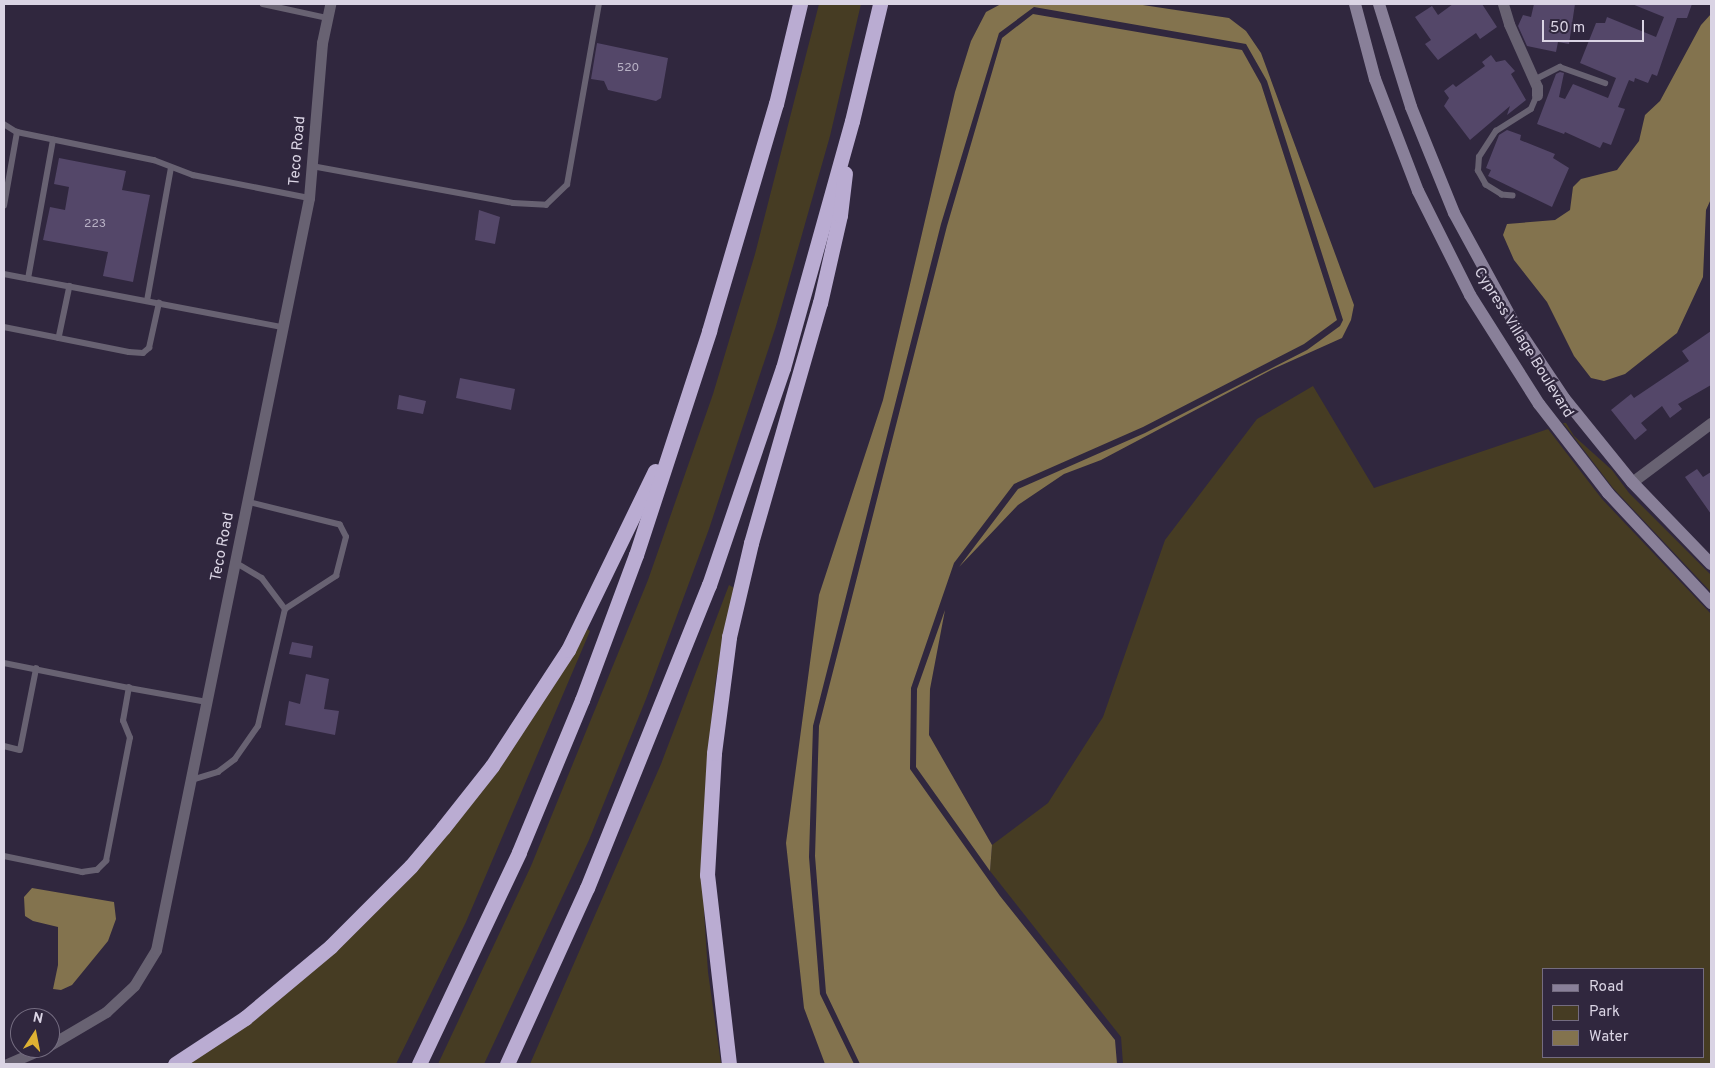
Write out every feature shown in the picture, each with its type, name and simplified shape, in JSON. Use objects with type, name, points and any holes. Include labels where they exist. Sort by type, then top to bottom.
[{"type":"highway","points":[[419,1064],[518,852],[582,700],[685,409],[776,104],[800,4]]},
{"type":"highway","points":[[507,1064],[587,888],[709,584],[783,368],[852,121],[880,4]]},
{"type":"highway","points":[[728,1064],[707,875],[715,744],[729,637],[750,543],[820,303],[840,215],[852,121]]},
{"type":"highway","points":[[175,1064],[244,1018],[331,946],[411,866],[492,766],[568,650],[685,409]]},
{"type":"street","name":"Teco Road","points":[[60,1039],[106,1012],[134,986],[156,950],[309,198],[322,43],[330,4]]},
{"type":"street","name":"Cypress Village Boulevard","points":[[1355,4],[1375,79],[1418,191],[1470,295],[1539,404],[1608,494],[1711,603]]},
{"type":"street","name":"Cypress Village Boulevard","points":[[1379,4],[1411,107],[1454,213],[1514,323],[1564,398],[1632,482],[1711,564]]},
{"type":"street","points":[[1503,4],[1534,80],[1537,95]]},
{"type":"street","points":[[1632,482],[1711,423]]},
{"type":"street","points":[[7,1064],[21,1058]]},
{"type":"lane","points":[[263,4],[327,18]]},
{"type":"lane","points":[[312,166],[513,203],[546,205],[567,185],[599,4]]},
{"type":"lane","points":[[1534,80],[1560,67],[1605,83]]},
{"type":"lane","points":[[1513,196],[1502,196],[1486,185],[1478,171],[1479,157],[1496,131],[1524,114],[1537,95]]},
{"type":"lane","points":[[4,124],[17,132],[154,160],[171,168],[309,198]]},
{"type":"lane","points":[[4,206],[17,132]]},
{"type":"lane","points":[[28,278],[53,140]]},
{"type":"lane","points":[[147,301],[171,168]]},
{"type":"lane","points":[[4,274],[282,327]]},
{"type":"lane","points":[[59,338],[70,286]]},
{"type":"lane","points":[[4,327],[143,353],[149,348],[159,303]]},
{"type":"lane","points":[[192,780],[218,772],[235,759],[258,726],[284,609],[336,576],[346,537],[340,525],[247,502]]},
{"type":"lane","points":[[235,562],[262,578],[284,609]]},
{"type":"lane","points":[[4,663],[207,702]]},
{"type":"lane","points":[[4,746],[20,750],[36,669]]},
{"type":"lane","points":[[4,856],[82,872],[97,870],[106,860],[130,738],[123,721],[129,688]]},
{"type":"green space","points":[[819,4],[861,4],[830,136],[776,326],[709,529],[646,699],[589,840],[484,1064],[438,1064],[531,866],[648,580],[713,394],[755,254]]},
{"type":"green space","points":[[1313,386],[1374,488],[1548,429],[1602,499],[1711,614],[1711,1064],[1123,1064],[1121,1037],[990,871],[992,845],[1048,803],[1103,717],[1165,540],[1257,419]]},
{"type":"green space","points":[[1563,423],[1566,423],[1574,436],[1612,470],[1629,493],[1711,575],[1711,592],[1613,488]]},
{"type":"green space","points":[[729,585],[734,588],[716,678],[706,772],[704,912],[708,972],[721,1064],[530,1064],[661,764]]},
{"type":"green space","points":[[586,628],[590,631],[466,922],[396,1064],[187,1064],[410,874]]},
{"type":"water","points":[[1001,4],[1136,4],[1229,18],[1246,31],[1261,53],[1354,305],[1351,320],[1342,338],[1273,369],[1101,460],[1064,474],[1018,505],[959,567],[1018,489],[1145,433],[1307,350],[1340,326],[1343,320],[1267,81],[1246,44],[1034,7],[999,33],[941,224],[813,726],[809,857],[820,994],[854,1064],[825,1064],[804,1008],[786,843],[819,595],[883,400],[955,92],[971,41],[986,12]]},
{"type":"water","points":[[1033,14],[1242,50],[1261,84],[1337,320],[1304,344],[1143,427],[1014,484],[954,563],[911,688],[910,769],[1000,896],[1115,1040],[1117,1064],[860,1064],[826,993],[815,856],[819,726],[947,226],[1002,38]]},
{"type":"water","points":[[1711,14],[1711,199],[1706,210],[1703,277],[1677,333],[1625,374],[1604,381],[1591,378],[1574,356],[1547,302],[1514,260],[1503,235],[1507,224],[1555,220],[1570,210],[1573,187],[1581,179],[1617,170],[1639,141],[1645,115],[1660,101],[1701,25]]},
{"type":"water","points":[[945,610],[930,689],[929,735],[992,845],[990,871],[916,767],[917,689]]},
{"type":"water","points":[[32,888],[114,902],[116,919],[108,941],[72,985],[61,990],[53,989],[58,965],[58,927],[33,921],[25,916],[24,897]]},
{"type":"building","points":[[1453,4],[1482,4],[1497,27],[1480,39],[1476,33],[1438,60],[1425,44],[1431,40],[1415,17],[1432,6],[1438,15]]},
{"type":"building","points":[[1534,4],[1575,4],[1569,44],[1558,42],[1556,52],[1527,46],[1518,26],[1523,15],[1531,17]]},
{"type":"building","points":[[1632,4],[1692,4],[1687,18],[1677,18],[1657,76],[1652,74],[1648,83],[1635,78],[1634,82],[1629,80],[1618,107],[1625,109],[1611,145],[1603,142],[1600,148],[1565,132],[1564,134],[1537,124],[1556,74],[1560,72],[1564,73],[1559,97],[1565,99],[1573,84],[1608,98],[1616,78],[1580,63],[1596,23],[1605,23],[1607,17],[1656,37],[1664,17]]},
{"type":"building","points":[[597,43],[668,58],[661,98],[656,101],[608,90],[604,81],[591,79]]},
{"type":"building","points":[[1491,55],[1496,62],[1505,60],[1515,71],[1511,74],[1526,100],[1507,115],[1510,106],[1470,140],[1444,106],[1449,98],[1444,91],[1453,84],[1456,87],[1485,66],[1482,62]]},
{"type":"building","points":[[1507,130],[1521,135],[1520,140],[1555,154],[1553,158],[1569,168],[1552,207],[1488,176],[1491,170],[1486,168],[1499,135]]},
{"type":"building","points":[[59,158],[126,171],[122,190],[150,195],[133,282],[103,276],[108,252],[43,240],[50,207],[65,210],[69,187],[54,184]]},
{"type":"building","points":[[479,210],[500,217],[495,244],[475,240]]},
{"type":"building","points":[[1711,331],[1711,385],[1678,404],[1682,409],[1670,418],[1662,406],[1641,423],[1647,430],[1635,440],[1611,410],[1631,394],[1634,398],[1689,361],[1682,351]]},
{"type":"building","points":[[460,378],[515,389],[511,410],[456,398]]},
{"type":"building","points":[[399,395],[426,401],[423,414],[397,409]]},
{"type":"building","points":[[1697,469],[1703,477],[1711,472],[1711,514],[1685,477]]},
{"type":"building","points":[[292,642],[313,646],[311,658],[289,654]]},
{"type":"building","points":[[306,674],[329,679],[324,709],[339,711],[335,735],[285,725],[289,701],[300,704]]}]
